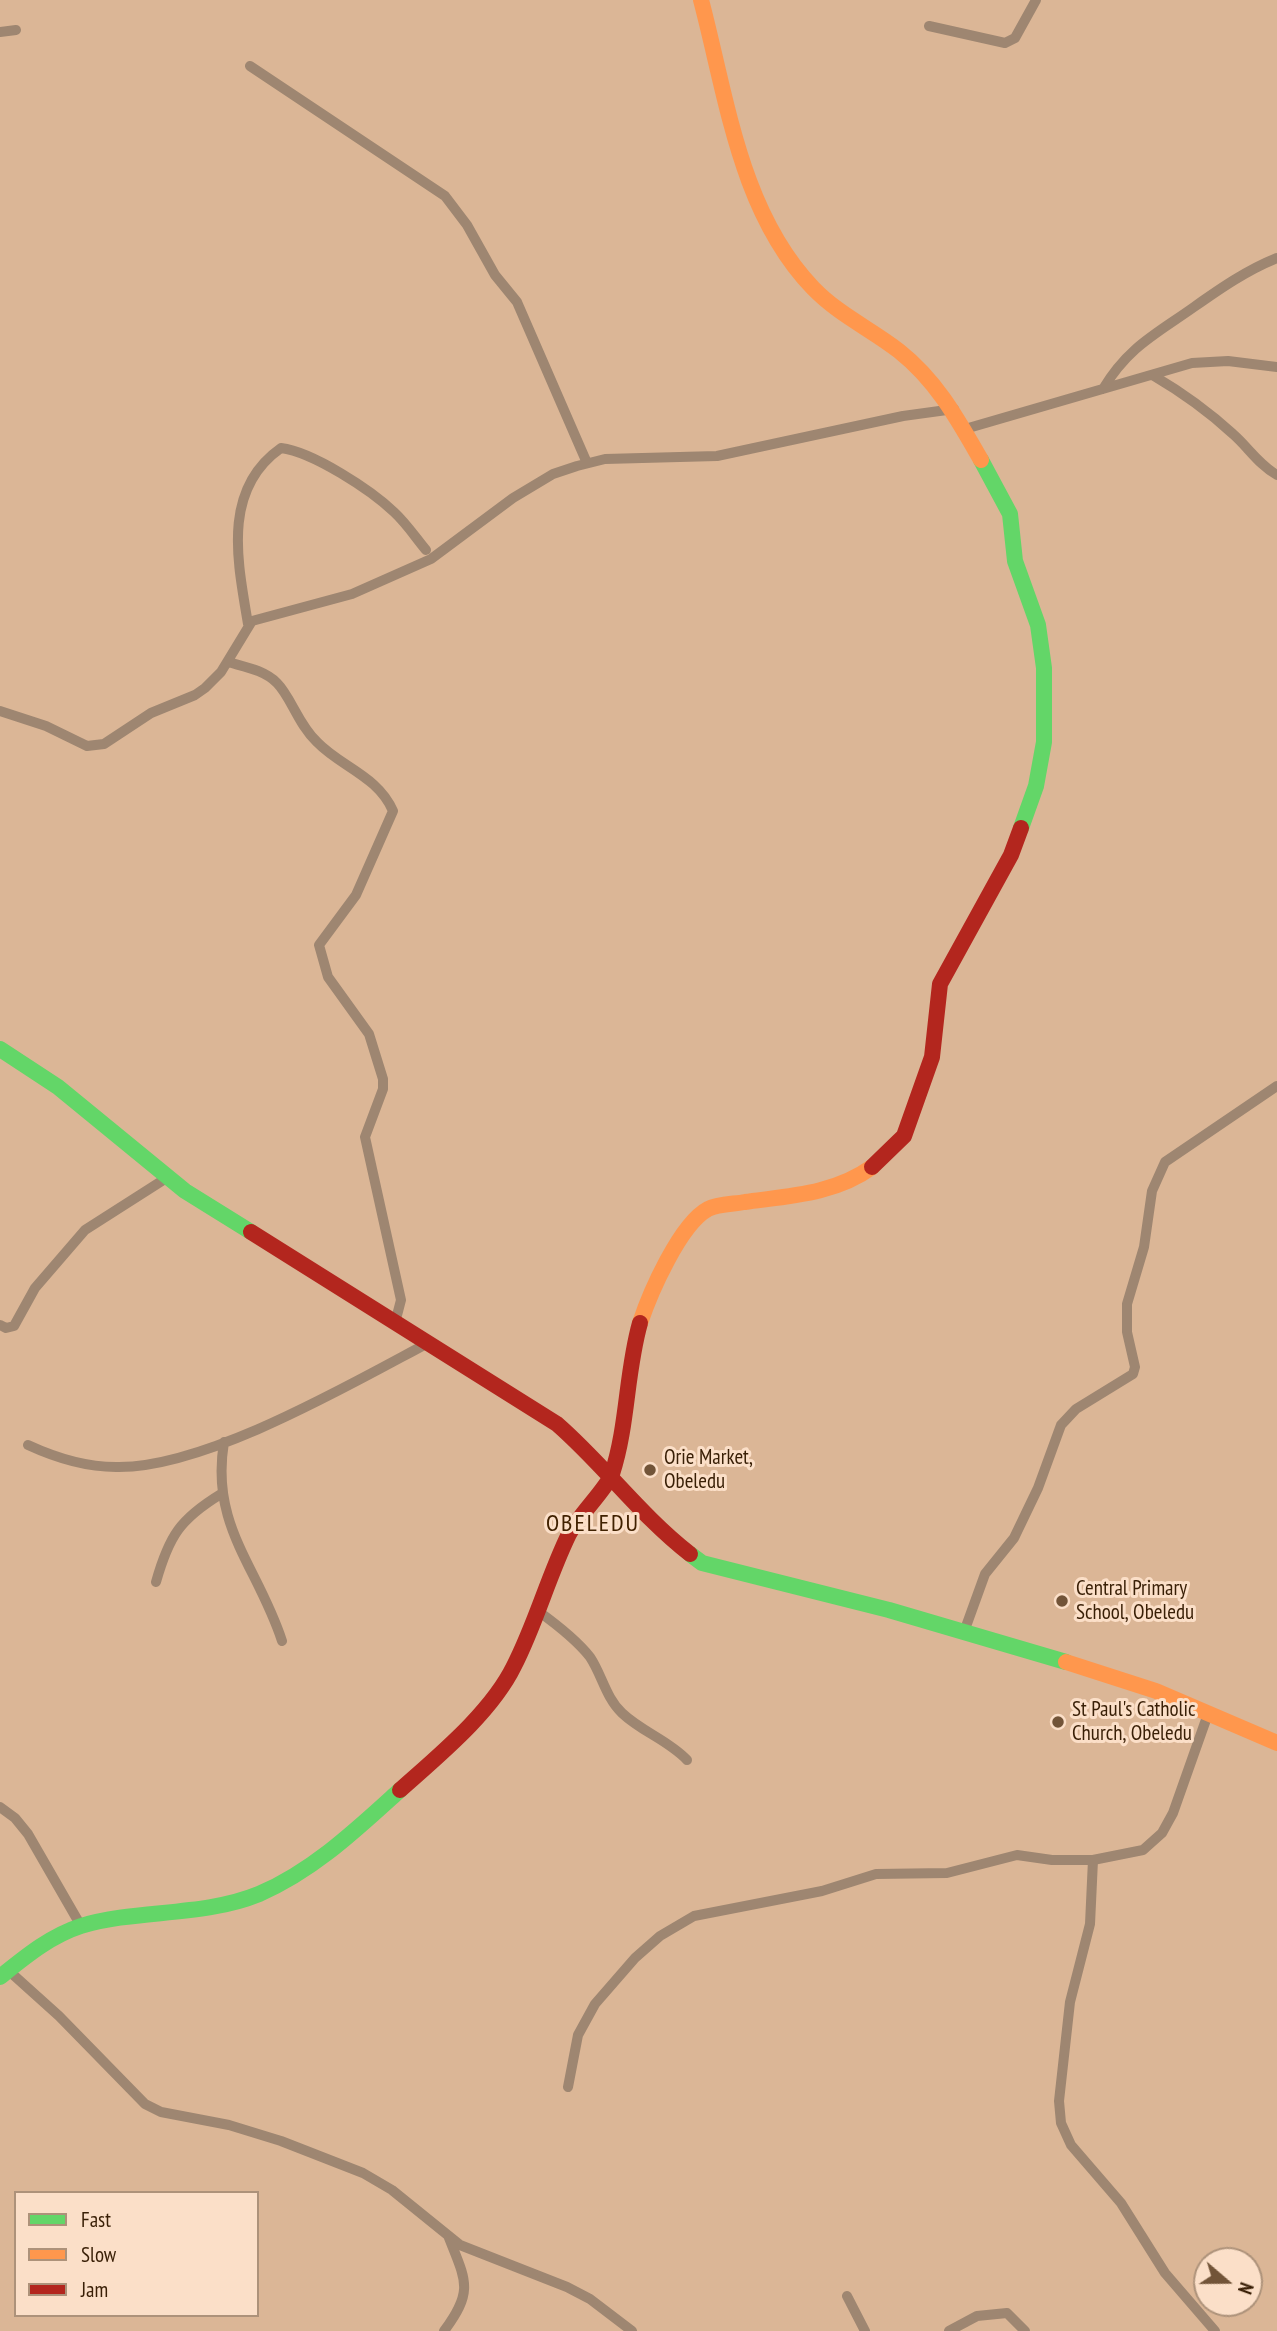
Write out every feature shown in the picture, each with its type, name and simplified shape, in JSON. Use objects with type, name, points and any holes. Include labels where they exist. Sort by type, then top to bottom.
[{"type":"street","points":[[632,2331],[590,2299],[567,2287],[490,2258],[449,2238],[392,2190],[362,2173],[270,2138],[229,2125],[161,2112],[145,2104],[59,2016],[5,1974],[42,1944],[81,1926],[224,1904],[258,1894],[296,1874],[342,1842],[453,1741],[495,1695],[514,1668],[556,1560],[579,1515],[611,1477],[645,1306],[691,1223],[709,1208],[825,1190],[857,1178],[883,1159],[904,1136],[932,1057],[940,984],[1011,855],[1036,786],[1044,742],[1045,702],[1038,625],[1015,561],[1010,514],[954,409],[940,390],[899,351],[838,311],[813,287],[766,223],[747,177],[701,0]]},
{"type":"street","points":[[929,26],[1005,43],[1015,38],[1036,0]]},
{"type":"street","points":[[0,32],[16,30]]},
{"type":"street","points":[[250,66],[444,195],[467,225],[495,275],[517,302],[587,463]]},
{"type":"street","points":[[1103,389],[1132,350],[1160,327],[1248,271],[1277,257]]},
{"type":"street","points":[[965,429],[1154,376],[1170,367],[1228,362],[1277,366]]},
{"type":"street","points":[[1154,376],[1193,399],[1277,475]]},
{"type":"street","points":[[248,624],[300,605],[352,594],[431,559],[523,492],[553,474],[587,463],[605,458],[718,456],[903,416],[954,409]]},
{"type":"street","points":[[0,711],[46,726],[87,746],[104,744],[151,713],[195,695],[228,663],[248,624],[238,551],[239,508],[250,482],[281,448],[307,458],[375,497],[396,514],[426,550]]},
{"type":"street","points":[[228,663],[262,672],[279,685],[301,726],[334,758],[364,775],[393,811],[355,895],[319,945],[328,977],[369,1034],[383,1079],[383,1089],[365,1137],[401,1300],[395,1323]]},
{"type":"street","points":[[0,1049],[58,1087],[185,1191],[557,1424],[594,1456],[667,1536],[702,1563],[964,1632],[1156,1691],[1277,1744]]},
{"type":"street","points":[[964,1632],[985,1574],[1014,1538],[1038,1488],[1061,1425],[1076,1409],[1133,1374],[1135,1367],[1127,1332],[1128,1304],[1144,1247],[1152,1191],[1165,1162],[1277,1086]]},
{"type":"street","points":[[0,1325],[14,1326],[35,1288],[85,1230],[168,1177]]},
{"type":"street","points":[[27,1446],[49,1455],[114,1467],[140,1466],[194,1454],[343,1388],[428,1343]]},
{"type":"street","points":[[224,1442],[220,1472],[221,1494],[229,1527],[263,1589],[282,1641]]},
{"type":"street","points":[[156,1582],[174,1532],[193,1512],[221,1494]]},
{"type":"street","points":[[538,1611],[576,1641],[590,1658],[606,1691],[621,1713],[673,1745],[687,1760]]},
{"type":"street","points":[[568,2087],[578,2035],[595,2004],[635,1958],[660,1937],[694,1916],[822,1891],[876,1874],[947,1873],[1017,1855],[1052,1860],[1093,1860],[1143,1850],[1162,1833],[1173,1813],[1208,1714]]},
{"type":"street","points":[[0,1807],[15,1818],[28,1834],[81,1926]]},
{"type":"street","points":[[1093,1860],[1090,1924],[1070,2002],[1059,2101],[1060,2123],[1071,2145],[1121,2203],[1165,2273],[1215,2331]]},
{"type":"street","points":[[444,2331],[458,2313],[466,2289],[449,2238]]},
{"type":"street","points":[[847,2296],[865,2331]]},
{"type":"street","points":[[948,2331],[977,2316],[1007,2313],[1025,2331]]},
{"type":"traffic: fast","points":[[981,460],[1010,514],[1015,561],[1038,625],[1044,668],[1044,742],[1036,786],[1021,828]]},
{"type":"traffic: fast","points":[[0,1049],[58,1087],[185,1191],[251,1232]]},
{"type":"traffic: fast","points":[[690,1554],[702,1563],[889,1610],[1066,1662]]},
{"type":"traffic: fast","points":[[0,1977],[48,1941],[81,1926],[125,1917],[215,1906],[238,1901],[279,1885],[351,1834],[400,1790]]},
{"type":"traffic: slow","points":[[701,0],[739,152],[768,225],[788,258],[823,298],[899,351],[925,375],[946,402],[981,460]]},
{"type":"traffic: slow","points":[[640,1323],[667,1260],[687,1229],[708,1209],[827,1188],[843,1183],[872,1167]]},
{"type":"traffic: slow","points":[[1066,1662],[1156,1691],[1277,1743]]},
{"type":"traffic: jam","points":[[872,1167],[904,1136],[932,1057],[940,984],[1011,855],[1021,828]]},
{"type":"traffic: jam","points":[[251,1232],[557,1424],[655,1523],[690,1554]]},
{"type":"traffic: jam","points":[[400,1790],[478,1717],[514,1666],[569,1534],[612,1474],[621,1437],[640,1323]]},
{"type":"place","name":"Orie Market, Obeledu","points":[[650,1470]]},
{"type":"place","name":"Central Primary School, Obeledu","points":[[1062,1601]]},
{"type":"place","name":"St Paul's Catholic Church, Obeledu","points":[[1058,1722]]},
{"type":"district","name":"OBELEDU","points":[[593,1524]]}]
